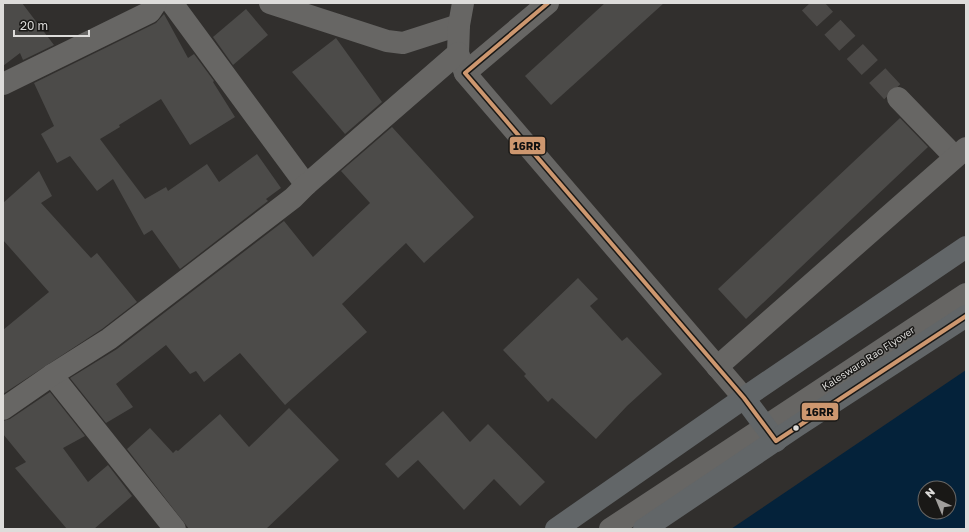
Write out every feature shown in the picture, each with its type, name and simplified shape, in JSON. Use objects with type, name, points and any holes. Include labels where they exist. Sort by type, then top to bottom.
[{"type":"main road","points":[[556,529],[744,398],[966,247]]},
{"type":"main road","points":[[644,529],[776,440],[966,316]]},
{"type":"main road","points":[[744,398],[776,440]]},
{"type":"street","points":[[3,84],[150,12],[156,3]]},
{"type":"street","points":[[172,3],[306,185]]},
{"type":"street","points":[[270,3],[387,41],[403,42],[459,24]]},
{"type":"street","points":[[463,3],[459,24],[458,53],[465,73],[744,398]]},
{"type":"street","points":[[465,73],[548,3]]},
{"type":"street","points":[[3,409],[52,375],[109,339],[293,198],[458,53]]},
{"type":"street","points":[[717,367],[961,152],[898,98]]},
{"type":"street","name":"Kaleswara Rao Flyover","points":[[610,529],[966,294]]},
{"type":"street","points":[[52,375],[175,529]]},
{"type":"water","points":[[966,370],[966,529],[731,529]]},
{"type":"building","points":[[3,3],[22,3],[54,45],[23,60],[20,53],[3,66]]},
{"type":"building","points":[[605,3],[664,3],[551,105],[525,76]]},
{"type":"building","points":[[246,9],[268,35],[233,65],[213,37]]},
{"type":"building","points":[[164,14],[188,58],[194,54],[214,81],[213,82],[235,117],[190,145],[161,99],[119,125],[120,127],[100,139],[145,199],[166,187],[168,191],[207,164],[219,182],[257,154],[281,188],[266,199],[268,201],[180,269],[152,230],[144,235],[113,179],[97,191],[70,156],[57,163],[41,134],[54,126],[34,83],[156,23]]},
{"type":"building","points":[[336,38],[382,102],[345,134],[292,72]]},
{"type":"building","points":[[900,118],[928,147],[746,319],[718,289]]},
{"type":"building","points":[[392,127],[474,217],[424,263],[406,243],[342,304],[367,332],[285,405],[240,353],[204,382],[196,371],[190,374],[166,345],[116,384],[133,407],[106,423],[70,378],[117,349],[284,221],[313,257],[370,203],[341,171]]},
{"type":"building","points":[[39,171],[52,196],[41,203],[91,258],[97,253],[137,302],[102,329],[3,394],[3,330],[49,292],[3,240],[3,203]]},
{"type":"building","points":[[578,278],[598,299],[590,306],[622,341],[627,337],[662,374],[627,406],[596,439],[552,398],[548,402],[524,376],[526,374],[503,350]]},
{"type":"building","points":[[50,392],[85,436],[63,448],[88,482],[108,465],[132,496],[94,529],[67,529],[15,468],[26,462],[3,434],[3,421],[10,419]]},
{"type":"building","points":[[289,408],[339,460],[266,529],[189,529],[127,449],[150,428],[173,453],[176,450],[178,451],[220,414],[249,447]]},
{"type":"building","points":[[443,411],[470,442],[488,424],[545,482],[520,506],[494,479],[464,510],[418,460],[398,478],[385,464]]},
{"type":"tunnel","points":[[810,3],[898,98]]},
{"type":"transit line","name":"16RR","points":[[548,3],[465,73],[744,398],[776,441],[966,316]]}]
